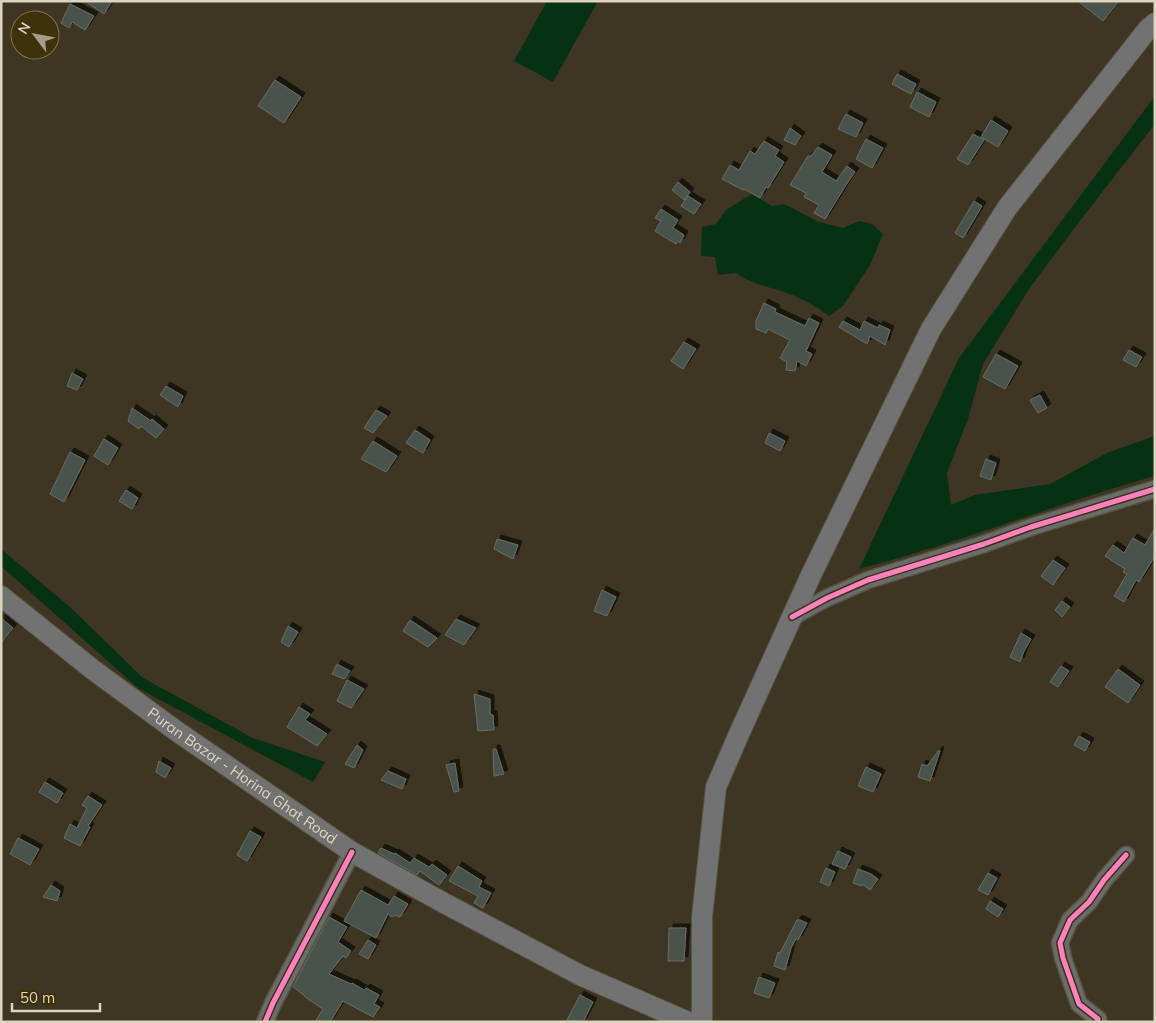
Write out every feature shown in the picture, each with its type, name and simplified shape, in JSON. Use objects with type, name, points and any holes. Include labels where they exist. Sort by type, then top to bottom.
[{"type":"main road","points":[[702,1022],[702,917],[716,787],[811,575],[931,329],[1007,208],[1148,29],[1155,23]]},
{"type":"main road","name":"Puran Bazar - Horina Ghat Road","points":[[1,596],[92,670],[174,730],[352,852],[580,975],[688,1022]]},
{"type":"street","points":[[792,617],[827,598],[868,580],[1155,489]]},
{"type":"street","points":[[265,1022],[273,1003],[352,852]]},
{"type":"street","points":[[1097,1022],[1098,1019],[1079,1004],[1063,958],[1060,943],[1070,920],[1089,902],[1104,880],[1126,855]]},
{"type":"shaded area","points":[[547,1],[598,1],[553,82],[514,61]]},
{"type":"shaded area","points":[[1155,96],[1155,124],[1029,289],[983,364],[968,419],[947,473],[951,505],[975,495],[1050,484],[1109,452],[1155,436],[1155,476],[896,559],[859,569],[959,358]]},
{"type":"shaded area","points":[[752,194],[772,206],[784,204],[819,222],[843,228],[859,221],[872,224],[883,234],[870,265],[843,306],[829,316],[798,298],[754,283],[736,273],[718,275],[715,257],[701,256],[702,227],[716,224],[726,210]]},
{"type":"shaded area","points":[[1,549],[70,607],[143,678],[253,738],[325,762],[313,782],[138,688],[1,566]]},
{"type":"building","points":[[85,1],[112,1],[104,14]]},
{"type":"building","points":[[1078,1],[1119,1],[1103,21]]},
{"type":"building","points":[[70,4],[94,16],[85,30],[72,22],[69,28],[61,23]]},
{"type":"building","points":[[897,74],[916,84],[911,94],[892,84]]},
{"type":"building","points":[[275,80],[301,97],[284,123],[258,106]]},
{"type":"building","points":[[917,92],[936,102],[929,117],[910,107]]},
{"type":"building","points":[[846,114],[863,123],[856,137],[838,129]]},
{"type":"building","points":[[991,120],[1008,131],[998,147],[981,137]]},
{"type":"building","points":[[790,128],[801,136],[795,145],[784,140]]},
{"type":"building","points":[[973,134],[984,140],[968,165],[957,159]]},
{"type":"building","points":[[866,139],[883,148],[872,168],[856,159]]},
{"type":"building","points":[[764,141],[779,150],[775,156],[784,162],[760,198],[722,179],[730,165],[739,170],[750,151],[755,154]]},
{"type":"building","points":[[818,147],[832,155],[822,172],[836,181],[847,166],[855,172],[825,219],[814,213],[819,205],[804,197],[806,193],[790,185],[808,156],[811,156]]},
{"type":"building","points":[[678,182],[690,192],[684,200],[672,190]]},
{"type":"building","points":[[688,196],[701,204],[694,214],[681,206]]},
{"type":"building","points":[[974,201],[982,206],[963,238],[955,233]]},
{"type":"building","points":[[661,209],[678,220],[673,228],[684,235],[680,243],[678,241],[676,244],[655,231],[661,221],[655,218]]},
{"type":"building","points":[[764,303],[776,309],[775,312],[805,326],[809,318],[819,323],[806,351],[812,354],[806,366],[797,361],[795,371],[786,370],[787,362],[780,358],[790,340],[768,329],[766,333],[756,329],[756,321]]},
{"type":"building","points":[[843,321],[860,330],[864,321],[878,328],[879,325],[890,330],[885,345],[870,336],[867,344],[839,327]]},
{"type":"building","points":[[684,342],[696,349],[683,369],[671,361]]},
{"type":"building","points":[[1129,350],[1142,357],[1136,367],[1123,360]]},
{"type":"building","points":[[996,354],[1018,366],[1005,389],[983,377]]},
{"type":"building","points":[[72,373],[83,379],[77,390],[67,386]]},
{"type":"building","points":[[166,386],[183,396],[178,407],[160,395]]},
{"type":"building","points":[[1040,395],[1047,408],[1038,413],[1030,400]]},
{"type":"building","points":[[132,408],[151,421],[152,419],[164,429],[156,438],[141,426],[139,429],[128,421]]},
{"type":"building","points":[[376,410],[387,416],[373,433],[364,428]]},
{"type":"building","points":[[415,430],[430,440],[423,453],[406,443]]},
{"type":"building","points":[[769,433],[785,441],[780,451],[765,443]]},
{"type":"building","points":[[104,439],[118,448],[108,465],[94,456]]},
{"type":"building","points":[[373,441],[397,456],[386,472],[361,459]]},
{"type":"building","points":[[70,452],[85,460],[64,502],[50,494]]},
{"type":"building","points":[[986,459],[996,463],[991,480],[980,476]]},
{"type":"building","points":[[126,490],[138,498],[132,509],[119,501]]},
{"type":"building","points":[[1155,528],[1155,556],[1139,582],[1136,580],[1124,602],[1114,596],[1127,574],[1123,572],[1125,569],[1105,556],[1113,545],[1124,553],[1133,538],[1145,545]]},
{"type":"building","points":[[497,539],[518,545],[513,559],[494,549]]},
{"type":"building","points":[[1053,560],[1065,568],[1053,585],[1041,576]]},
{"type":"building","points":[[602,590],[616,597],[607,616],[594,611]]},
{"type":"building","points":[[1062,601],[1070,607],[1062,617],[1055,610]]},
{"type":"building","points":[[1,618],[13,628],[1,643]]},
{"type":"building","points":[[456,619],[476,628],[464,645],[445,635]]},
{"type":"building","points":[[410,620],[437,638],[428,647],[403,631]]},
{"type":"building","points":[[288,626],[298,632],[289,647],[281,642]]},
{"type":"building","points":[[1021,633],[1031,639],[1020,662],[1010,657]]},
{"type":"building","points":[[337,664],[350,671],[344,679],[332,674]]},
{"type":"building","points":[[1061,666],[1069,671],[1058,687],[1050,682]]},
{"type":"building","points":[[1118,669],[1140,685],[1128,703],[1105,687]]},
{"type":"building","points":[[347,680],[364,689],[351,708],[337,701]]},
{"type":"building","points":[[474,694],[490,699],[490,714],[493,715],[494,730],[478,731]]},
{"type":"building","points":[[299,707],[310,714],[305,720],[327,734],[317,746],[287,727]]},
{"type":"building","points":[[1079,736],[1090,742],[1085,751],[1074,745]]},
{"type":"building","points":[[357,745],[363,750],[354,768],[345,764]]},
{"type":"building","points":[[493,749],[496,749],[504,774],[494,776]]},
{"type":"building","points":[[939,750],[930,781],[918,777],[922,764],[927,766]]},
{"type":"building","points":[[159,761],[171,768],[165,778],[156,772]]},
{"type":"building","points":[[455,763],[459,791],[454,792],[446,765]]},
{"type":"building","points":[[866,767],[881,774],[873,792],[858,786]]},
{"type":"building","points":[[388,771],[406,779],[402,789],[381,780]]},
{"type":"building","points":[[45,782],[63,793],[57,803],[39,792]]},
{"type":"building","points":[[88,796],[102,805],[88,826],[90,827],[80,846],[64,838],[70,824],[77,828],[87,808],[82,805]]},
{"type":"building","points":[[250,831],[261,837],[247,861],[237,855]]},
{"type":"building","points":[[18,838],[39,849],[30,865],[10,854]]},
{"type":"building","points":[[381,848],[395,853],[410,863],[414,858],[429,867],[432,864],[447,875],[439,885],[420,871],[417,875],[378,853]]},
{"type":"building","points":[[838,851],[851,857],[845,869],[832,864]]},
{"type":"building","points":[[458,866],[482,881],[479,887],[491,893],[483,908],[474,903],[478,896],[449,881]]},
{"type":"building","points":[[826,868],[835,872],[829,886],[820,882]]},
{"type":"building","points":[[858,869],[878,879],[870,890],[862,884],[861,886],[853,883]]},
{"type":"building","points":[[988,873],[997,878],[988,895],[978,890]]},
{"type":"building","points":[[51,885],[60,891],[57,901],[43,897]]},
{"type":"building","points":[[361,890],[388,905],[394,896],[408,904],[400,917],[395,915],[392,917],[388,914],[376,938],[344,921]]},
{"type":"building","points":[[990,901],[1003,909],[998,917],[986,909]]},
{"type":"building","points":[[329,917],[347,927],[338,942],[351,951],[346,958],[343,956],[329,974],[379,995],[374,1004],[380,1007],[373,1017],[343,1001],[330,1022],[315,1022],[323,1009],[293,987]]},
{"type":"building","points":[[797,920],[807,923],[798,940],[796,939],[791,948],[785,970],[774,966],[778,952],[780,953]]},
{"type":"building","points":[[669,928],[686,928],[684,961],[668,961]]},
{"type":"building","points":[[368,940],[376,945],[368,959],[359,954]]},
{"type":"building","points":[[759,977],[775,983],[769,998],[754,993]]},
{"type":"building","points":[[580,995],[593,1002],[583,1022],[566,1022]]},
{"type":"cycle path","points":[[792,617],[827,598],[868,580],[1155,489]]},
{"type":"cycle path","points":[[265,1022],[273,1003],[352,852]]},
{"type":"cycle path","points":[[1097,1022],[1098,1019],[1079,1004],[1063,958],[1060,943],[1070,920],[1089,902],[1104,880],[1126,855]]}]
